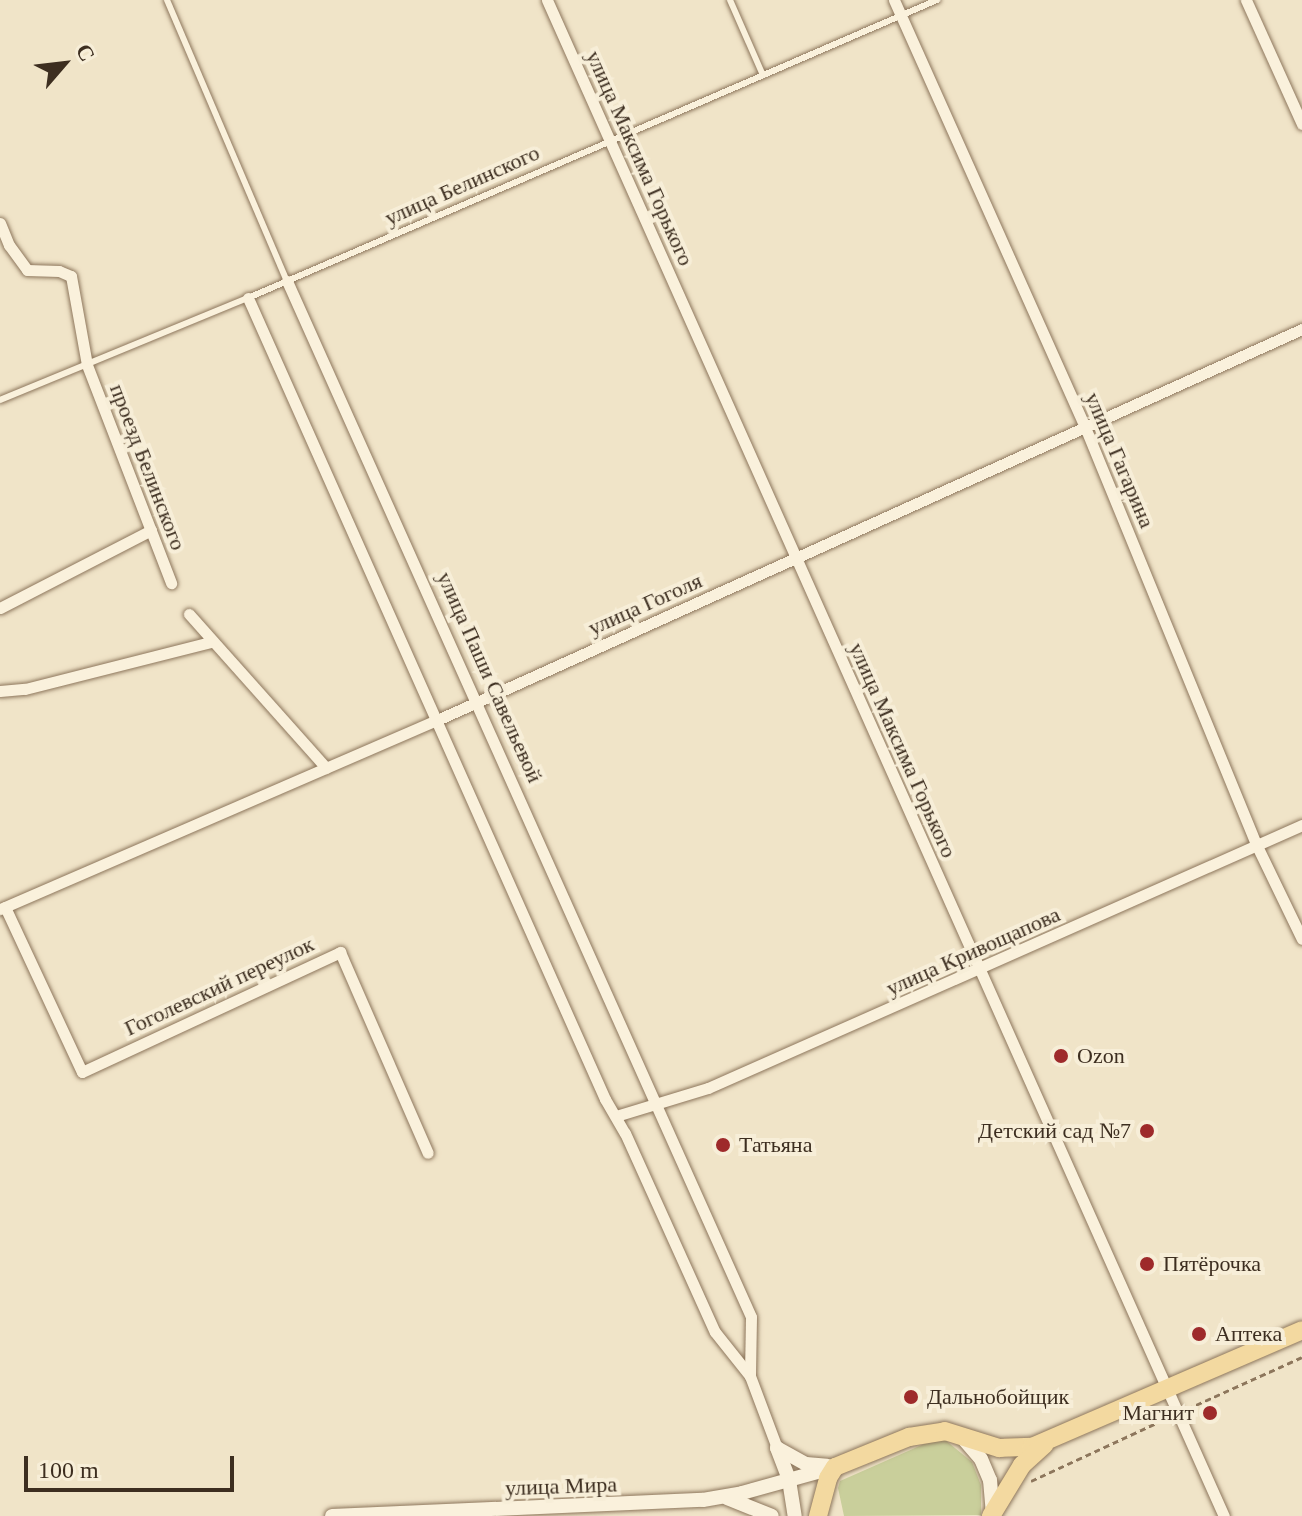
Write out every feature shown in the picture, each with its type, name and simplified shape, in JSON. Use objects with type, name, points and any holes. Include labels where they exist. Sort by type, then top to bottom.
[{"type":"main road","points":[[818,1516],[825,1486],[835,1467],[909,1437],[945,1431],[1015,1450],[1049,1441],[1302,1330]]},
{"type":"main road","points":[[992,1515],[1022,1465],[1049,1441]]},
{"type":"street","name":"улица Максима Горького","points":[[547,0],[1224,1516]]},
{"type":"street","name":"улица Гагарина","points":[[894,0],[1085,427],[1257,846],[1302,939]]},
{"type":"street","points":[[1246,0],[1302,124]]},
{"type":"street","name":"проезд Белинского","points":[[0,223],[9,245],[27,270],[59,271],[71,276],[87,365],[171,583]]},
{"type":"street","name":"улица Паши Савельевой","points":[[287,281],[751,1317],[750,1376]]},
{"type":"street","name":"улица Паши Савельевой","points":[[248,298],[435,721],[715,1332],[750,1376],[789,1480],[795,1516]]},
{"type":"street","name":"улица Гоголя","points":[[2,908],[435,721],[1302,329]]},
{"type":"street","points":[[0,608],[151,530]]},
{"type":"street","points":[[189,614],[326,768]]},
{"type":"street","points":[[0,691],[25,689],[211,642]]},
{"type":"street","name":"улица Кривощапова","points":[[616,1116],[708,1088],[1302,825]]},
{"type":"street","name":"Гоголевский переулок","points":[[2,908],[82,1072],[340,952],[428,1153]]},
{"type":"street","points":[[958,1434],[981,1459],[990,1480],[992,1515]]},
{"type":"street","points":[[777,1448],[806,1464],[835,1467]]},
{"type":"street","name":"улица Мира","points":[[332,1516],[622,1506],[723,1497],[835,1467]]},
{"type":"street","points":[[723,1497],[772,1516]]},
{"type":"lane","name":"улица Паши Савельевой","points":[[167,0],[287,281]]},
{"type":"lane","points":[[730,0],[763,75]]},
{"type":"lane","name":"улица Белинского","points":[[0,400],[248,298],[937,0]]},
{"type":"path","points":[[1029,1482],[1302,1357]]},
{"type":"green space","points":[[944,1439],[972,1462],[981,1485],[981,1515],[844,1516],[838,1488],[840,1481],[924,1444]]},
{"type":"place","name":"Ozon","points":[[1061,1056]]},
{"type":"place","name":"Детский сад №7","points":[[1147,1131]]},
{"type":"place","name":"Татьяна","points":[[723,1145]]},
{"type":"place","name":"Пятёрочка","points":[[1147,1264]]},
{"type":"place","name":"Аптека","points":[[1199,1334]]},
{"type":"place","name":"Дальнобойщик","points":[[911,1397]]},
{"type":"place","name":"Магнит","points":[[1210,1413]]}]
